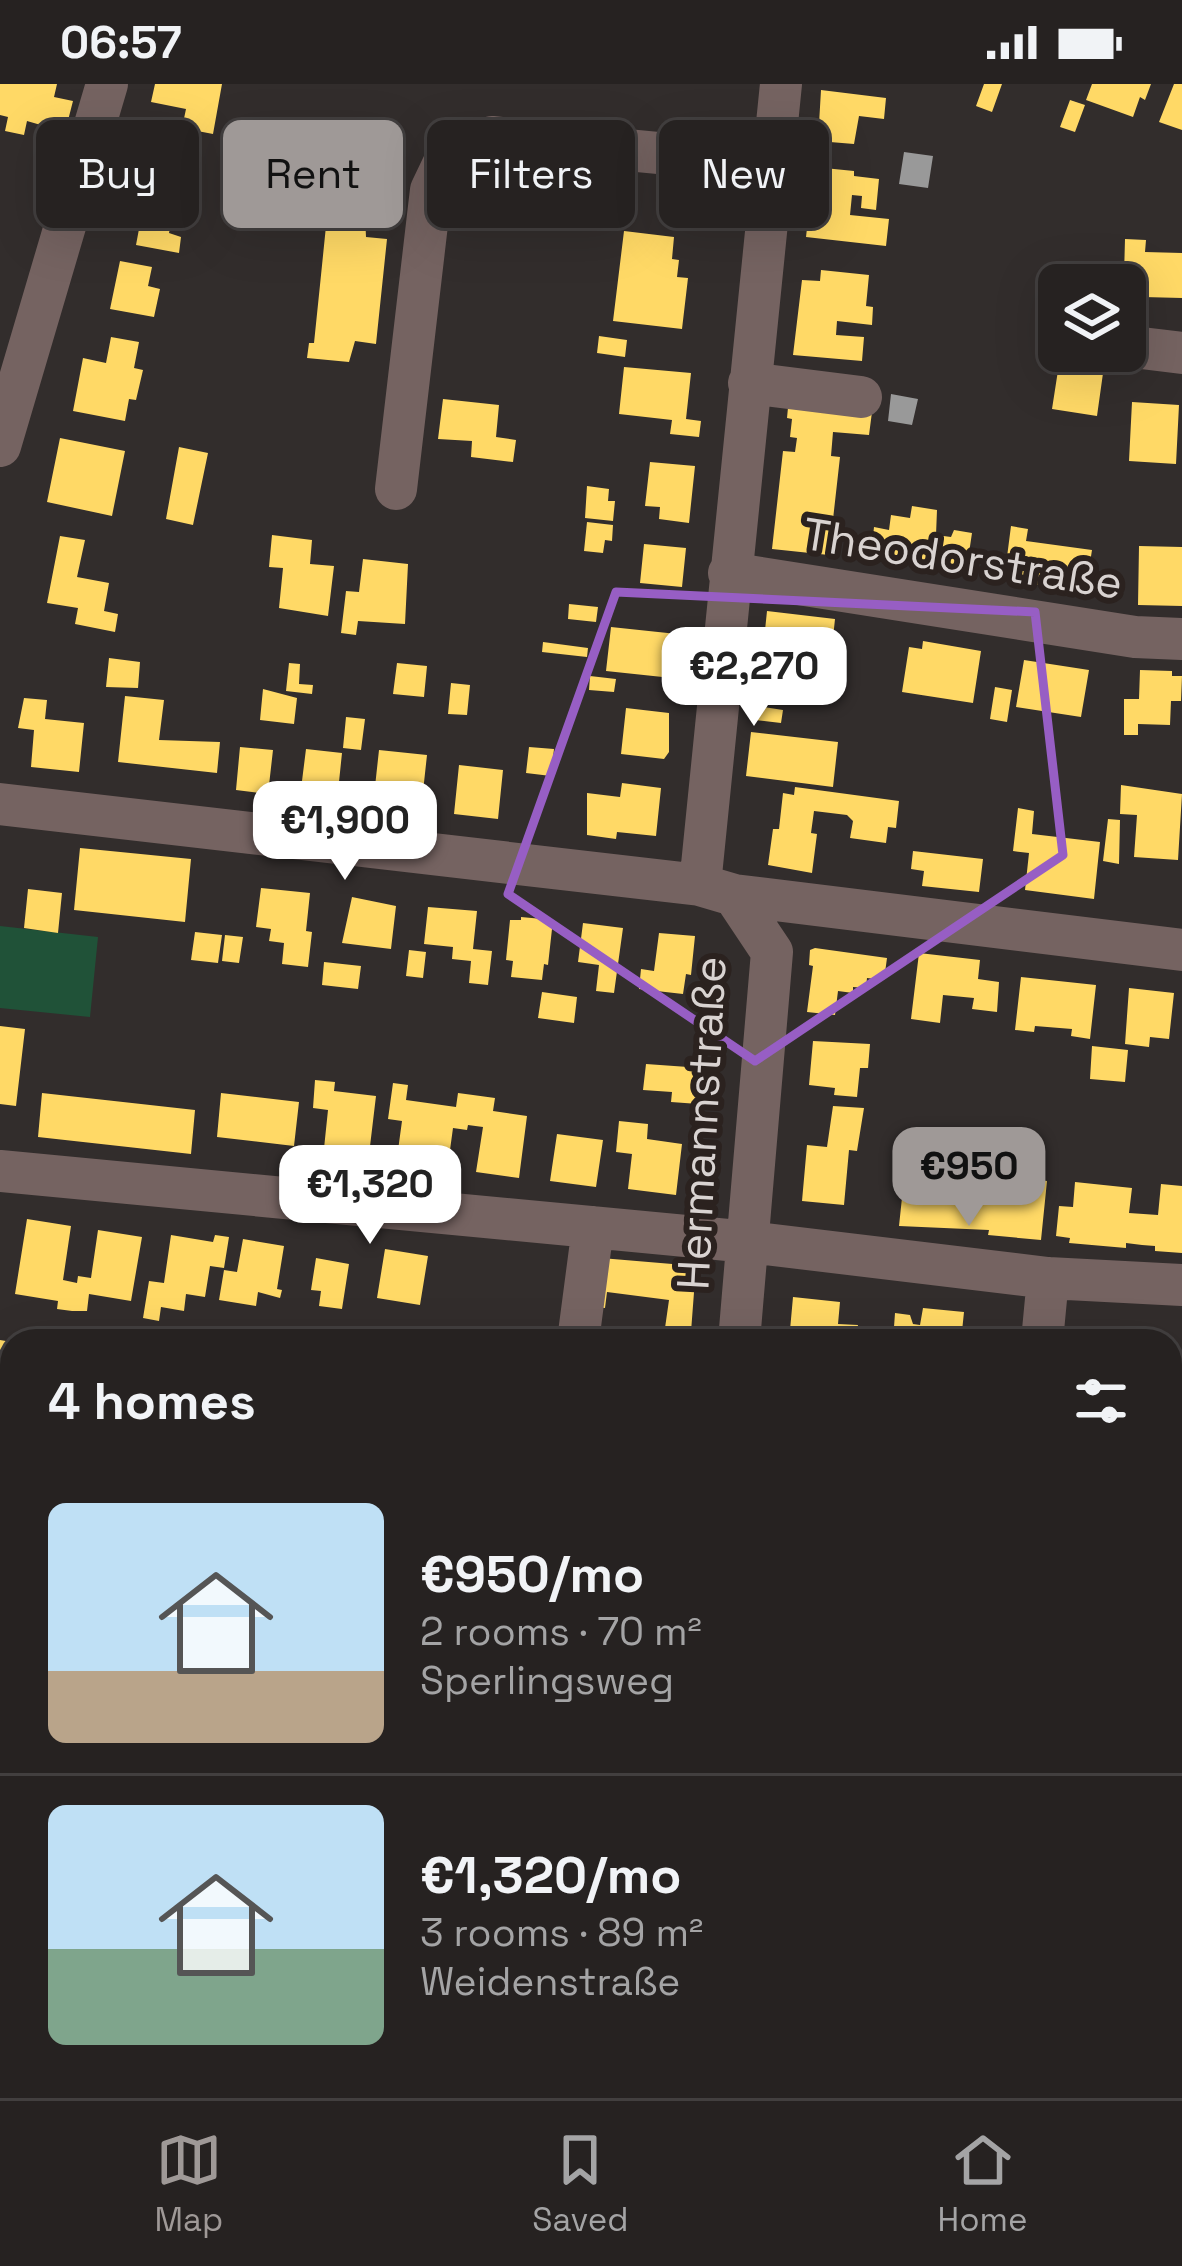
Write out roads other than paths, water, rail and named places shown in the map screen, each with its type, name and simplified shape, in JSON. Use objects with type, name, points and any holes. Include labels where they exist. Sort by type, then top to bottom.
[{"type":"street","points":[[0,446],[9,384],[106,84]]},
{"type":"street","points":[[777,120],[781,84]]},
{"type":"street","points":[[396,488],[431,190],[451,148],[493,137],[659,153]]},
{"type":"street","points":[[717,890],[729,573],[766,228]]},
{"type":"street","points":[[1146,349],[1182,353]]},
{"type":"street","points":[[750,374],[854,386]]},
{"type":"street","name":"Theodorstraße","points":[[729,573],[1135,637],[1182,639]]},
{"type":"street","points":[[0,804],[1182,950]]},
{"type":"street","name":"Hermannstraße","points":[[717,890],[772,952],[740,1329]]},
{"type":"street","points":[[0,1171],[749,1241],[1048,1278],[1182,1285]]},
{"type":"street","points":[[580,1329],[593,1227]]},
{"type":"street","points":[[1043,1329],[1048,1278]]}]
